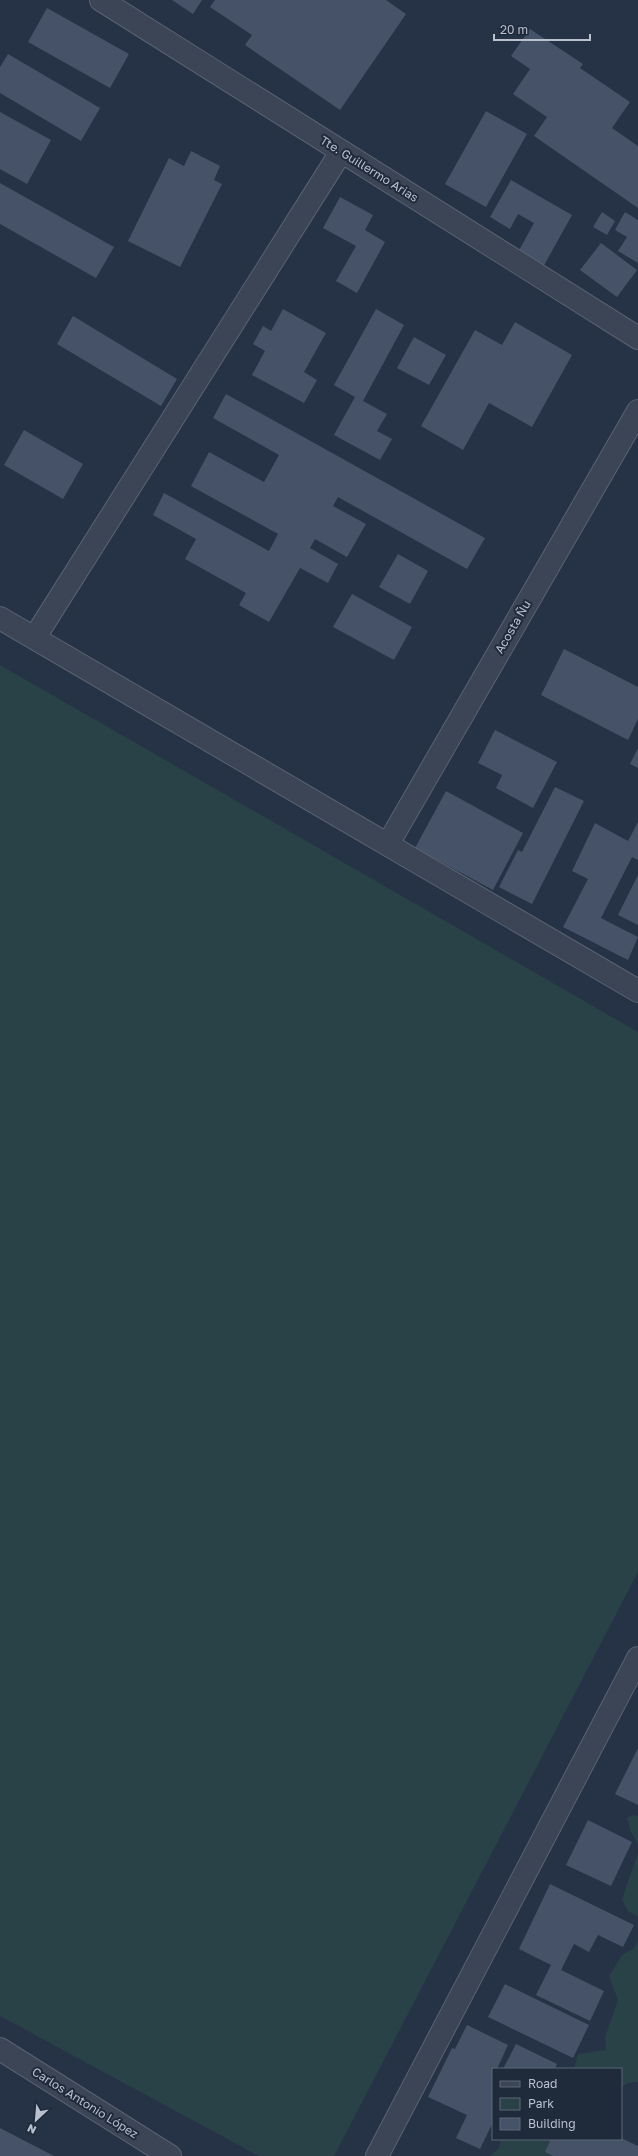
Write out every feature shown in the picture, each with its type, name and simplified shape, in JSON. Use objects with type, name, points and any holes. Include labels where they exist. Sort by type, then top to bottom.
[{"type":"street","name":"Tte. Guillermo Arias","points":[[101,0],[638,338]]},
{"type":"street","points":[[35,637],[341,152]]},
{"type":"street","name":"Acosta Ñu","points":[[388,844],[638,410]]},
{"type":"street","points":[[0,618],[35,637],[638,991]]},
{"type":"street","points":[[377,2156],[638,1658]]},
{"type":"street","name":"Carlos Antonio López","points":[[0,2049],[170,2156]]},
{"type":"green space","points":[[0,665],[638,1032],[638,1572],[334,2156],[259,2156],[0,2016]]},
{"type":"green space","points":[[634,1815],[638,1816],[638,1844],[630,1830],[627,1817]]},
{"type":"green space","points":[[638,1853],[638,1917],[628,1911],[622,1899]]},
{"type":"green space","points":[[638,1940],[638,2082],[628,2083],[622,2086],[622,2068],[574,2068],[578,2054],[606,2050],[605,2037],[618,2000],[609,1976],[622,1955],[634,1948]]},
{"type":"green space","points":[[501,2140],[612,2140],[604,2156],[490,2156],[499,2148]]},
{"type":"building","points":[[172,0],[202,0],[193,14]]},
{"type":"building","points":[[215,0],[386,0],[406,14],[340,110],[245,45],[252,35],[210,7]]},
{"type":"building","points":[[47,8],[129,54],[110,88],[28,42]]},
{"type":"building","points":[[530,29],[583,64],[580,68],[630,102],[612,128],[638,146],[638,208],[534,136],[547,117],[513,94],[530,69],[511,56]]},
{"type":"building","points":[[8,54],[100,108],[81,141],[0,93],[0,67]]},
{"type":"building","points":[[486,111],[527,134],[486,207],[445,184]]},
{"type":"building","points":[[0,112],[51,140],[27,184],[0,169]]},
{"type":"building","points":[[191,151],[220,166],[214,180],[222,184],[180,267],[128,241],[169,158],[184,166]]},
{"type":"building","points":[[511,180],[572,215],[542,269],[517,254],[534,223],[518,214],[510,229],[490,217]]},
{"type":"building","points":[[0,183],[114,247],[96,278],[0,224]]},
{"type":"building","points":[[340,197],[373,215],[365,230],[385,242],[357,293],[336,281],[356,246],[323,228]]},
{"type":"building","points":[[602,212],[615,221],[607,235],[593,227]]},
{"type":"building","points":[[625,212],[638,220],[638,263],[618,251],[627,237],[615,230]]},
{"type":"building","points":[[601,243],[637,270],[617,297],[580,270]]},
{"type":"building","points":[[283,309],[326,333],[304,372],[317,380],[304,403],[252,375],[265,351],[253,344],[263,326],[271,331]]},
{"type":"building","points":[[376,309],[404,325],[363,401],[387,414],[377,431],[392,439],[380,460],[334,435],[355,397],[334,385]]},
{"type":"building","points":[[73,316],[177,379],[161,406],[57,344]]},
{"type":"building","points":[[515,322],[572,355],[532,427],[489,403],[463,450],[421,426],[475,330],[502,345]]},
{"type":"building","points":[[414,337],[446,355],[429,385],[397,368]]},
{"type":"building","points":[[226,394],[485,538],[467,569],[338,497],[333,506],[366,524],[347,557],[315,539],[310,548],[338,564],[328,583],[300,568],[269,622],[239,605],[246,593],[185,559],[196,539],[153,515],[164,493],[269,551],[278,534],[191,486],[209,452],[264,482],[279,455],[213,418]]},
{"type":"building","points":[[24,430],[83,464],[63,499],[4,465]]},
{"type":"building","points":[[398,554],[428,571],[410,604],[379,587]]},
{"type":"building","points":[[352,594],[412,627],[394,660],[333,627]]},
{"type":"building","points":[[564,649],[638,687],[638,719],[628,740],[541,695]]},
{"type":"building","points":[[495,730],[557,762],[533,808],[496,788],[502,775],[478,763]]},
{"type":"building","points":[[638,748],[638,768],[630,764]]},
{"type":"building","points":[[555,787],[584,801],[532,904],[499,887],[518,850],[522,852]]},
{"type":"building","points":[[446,791],[523,833],[493,890],[415,848]]},
{"type":"building","points":[[638,822],[638,860],[632,857],[601,918],[638,937],[628,960],[563,927],[588,879],[572,871],[595,823],[628,841]]},
{"type":"building","points":[[638,875],[638,925],[618,915]]},
{"type":"building","points":[[638,1748],[638,1805],[615,1794]]},
{"type":"building","points":[[588,1820],[632,1842],[611,1886],[566,1865]]},
{"type":"building","points":[[550,1884],[634,1925],[623,1947],[598,1935],[589,1952],[574,1944],[561,1970],[604,1991],[590,2021],[536,1995],[551,1965],[519,1949]]},
{"type":"building","points":[[505,1984],[589,2025],[573,2058],[488,2017]]},
{"type":"building","points":[[467,2025],[508,2045],[497,2068],[492,2068],[492,2124],[480,2149],[456,2138],[467,2115],[428,2097],[452,2048],[455,2049]]},
{"type":"building","points":[[516,2044],[557,2064],[555,2068],[504,2068]]},
{"type":"building","points":[[0,2128],[54,2156],[0,2156]]},
{"type":"building","points":[[622,2138],[638,2146],[638,2156],[553,2156],[545,2152],[551,2140],[622,2140]]}]
